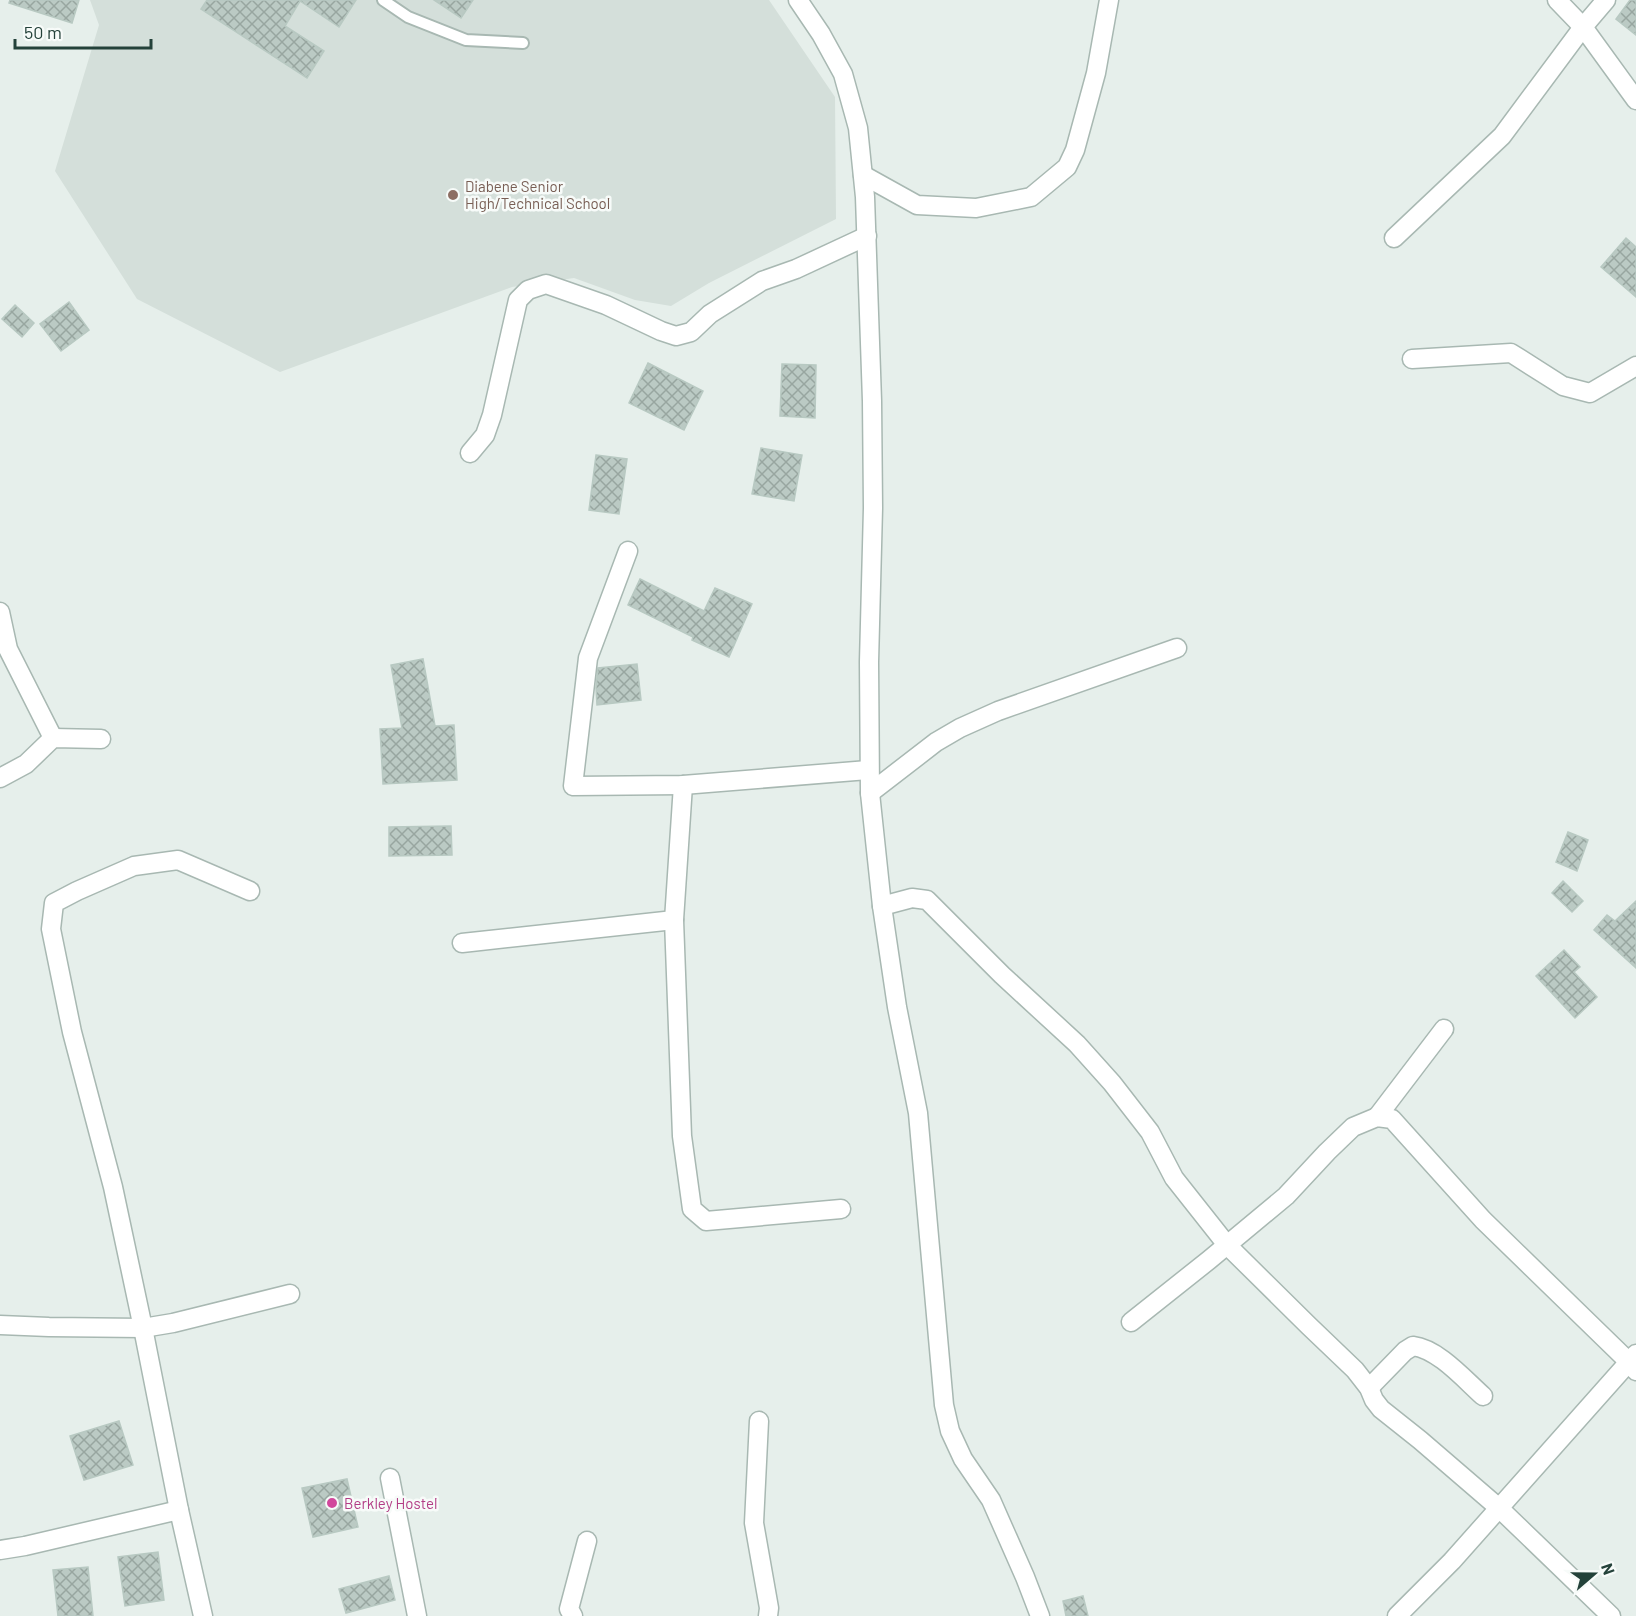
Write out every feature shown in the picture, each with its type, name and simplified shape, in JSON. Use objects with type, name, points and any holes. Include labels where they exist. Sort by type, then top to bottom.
[{"type":"street","points":[[798,0],[821,34],[843,74],[858,128],[863,175],[872,401],[873,508],[868,770],[882,906],[897,1007],[918,1113],[944,1405],[950,1431],[963,1460],[991,1500],[1040,1616]]},
{"type":"street","points":[[863,175],[917,205],[976,208],[1031,197],[1067,167],[1075,150],[1096,73],[1109,0]]},
{"type":"street","points":[[1557,0],[1583,27],[1636,100]]},
{"type":"street","points":[[1394,237],[1502,136],[1583,27],[1606,0]]},
{"type":"street","points":[[470,453],[485,435],[492,416],[518,300],[528,290],[546,284],[606,305],[676,336],[691,332],[710,314],[762,281],[795,269],[867,236]]},
{"type":"street","points":[[1412,359],[1511,353],[1563,386],[1590,393],[1636,366]]},
{"type":"street","points":[[628,551],[588,658],[573,786],[683,785],[868,770]]},
{"type":"street","points":[[0,612],[8,649],[53,738]]},
{"type":"street","points":[[870,793],[936,742],[960,728],[998,711],[1177,648]]},
{"type":"street","points":[[0,778],[26,764],[53,738],[101,739]]},
{"type":"street","points":[[683,785],[674,921],[682,1136],[692,1209],[706,1221],[841,1209]]},
{"type":"street","points":[[203,1616],[113,1187],[68,1009],[51,929],[54,903],[134,866],[178,860],[250,891]]},
{"type":"street","points":[[882,906],[912,898],[927,900],[1002,975],[1077,1044],[1112,1083],[1150,1132],[1174,1178],[1227,1245],[1355,1370],[1381,1409],[1499,1508],[1611,1616]]},
{"type":"street","points":[[462,942],[674,921]]},
{"type":"street","points":[[1131,1322],[1286,1196],[1353,1127],[1377,1117],[1444,1029]]},
{"type":"street","points":[[1377,1117],[1392,1119],[1483,1220],[1634,1362],[1452,1561],[1397,1616]]},
{"type":"street","points":[[0,1325],[143,1328],[173,1323],[290,1294]]},
{"type":"street","points":[[1369,1388],[1405,1351],[1413,1346],[1422,1347],[1444,1361],[1483,1396]]},
{"type":"street","points":[[759,1421],[754,1523],[769,1608],[768,1616]]},
{"type":"street","points":[[390,1478],[417,1616]]},
{"type":"street","points":[[0,1550],[179,1510]]},
{"type":"street","points":[[573,1616],[569,1609],[587,1541]]},
{"type":"lane","points":[[383,0],[408,17],[465,40],[523,43]]},
{"type":"shaded area","name":"Diabene Senior High/Technical School","points":[[90,0],[769,0],[835,97],[836,219],[709,283],[671,306],[635,300],[574,278],[512,287],[280,372],[137,299],[55,171],[99,25]]},
{"type":"building","points":[[10,0],[79,0],[72,23],[9,3]]},
{"type":"building","points":[[207,0],[356,0],[339,27],[300,1],[285,26],[324,51],[307,78],[201,9]]},
{"type":"building","points":[[434,0],[473,0],[461,18]]},
{"type":"building","points":[[1630,0],[1636,0],[1636,35],[1616,19]]},
{"type":"building","points":[[1626,238],[1636,247],[1636,297],[1601,267]]},
{"type":"building","points":[[69,302],[89,330],[61,351],[40,324]]},
{"type":"building","points":[[15,305],[34,323],[22,337],[2,319]]},
{"type":"building","points":[[648,363],[703,391],[684,430],[629,403]]},
{"type":"building","points":[[782,364],[816,365],[815,418],[780,416]]},
{"type":"building","points":[[761,448],[802,455],[794,501],[752,494]]},
{"type":"building","points":[[596,455],[627,459],[619,514],[589,510]]},
{"type":"building","points":[[640,579],[704,611],[715,588],[752,604],[729,657],[692,640],[693,637],[628,605]]},
{"type":"building","points":[[423,659],[435,726],[454,725],[457,780],[383,784],[380,729],[402,728],[391,665]]},
{"type":"building","points":[[637,664],[641,700],[597,705],[598,668]]},
{"type":"building","points":[[451,826],[452,855],[389,856],[389,827]]},
{"type":"building","points":[[1568,832],[1588,840],[1577,871],[1556,862]]},
{"type":"building","points":[[1563,881],[1583,901],[1572,912],[1552,893]]},
{"type":"building","points":[[1636,901],[1636,968],[1594,930],[1607,915],[1615,921]]},
{"type":"building","points":[[1564,950],[1580,967],[1574,972],[1597,997],[1575,1018],[1536,976]]},
{"type":"building","points":[[119,1421],[133,1465],[84,1480],[70,1436]]},
{"type":"building","points":[[347,1479],[358,1527],[313,1537],[302,1488]]},
{"type":"building","points":[[158,1552],[164,1600],[125,1606],[118,1557]]},
{"type":"building","points":[[88,1567],[93,1616],[58,1616],[53,1570]]},
{"type":"building","points":[[389,1576],[395,1600],[346,1613],[339,1589]]},
{"type":"building","points":[[1083,1596],[1088,1616],[1066,1616],[1063,1601]]},
{"type":"place","name":"Diabene Senior High/Technical School","points":[[453,195]]},
{"type":"place","name":"Berkley Hostel","points":[[332,1503]]}]
